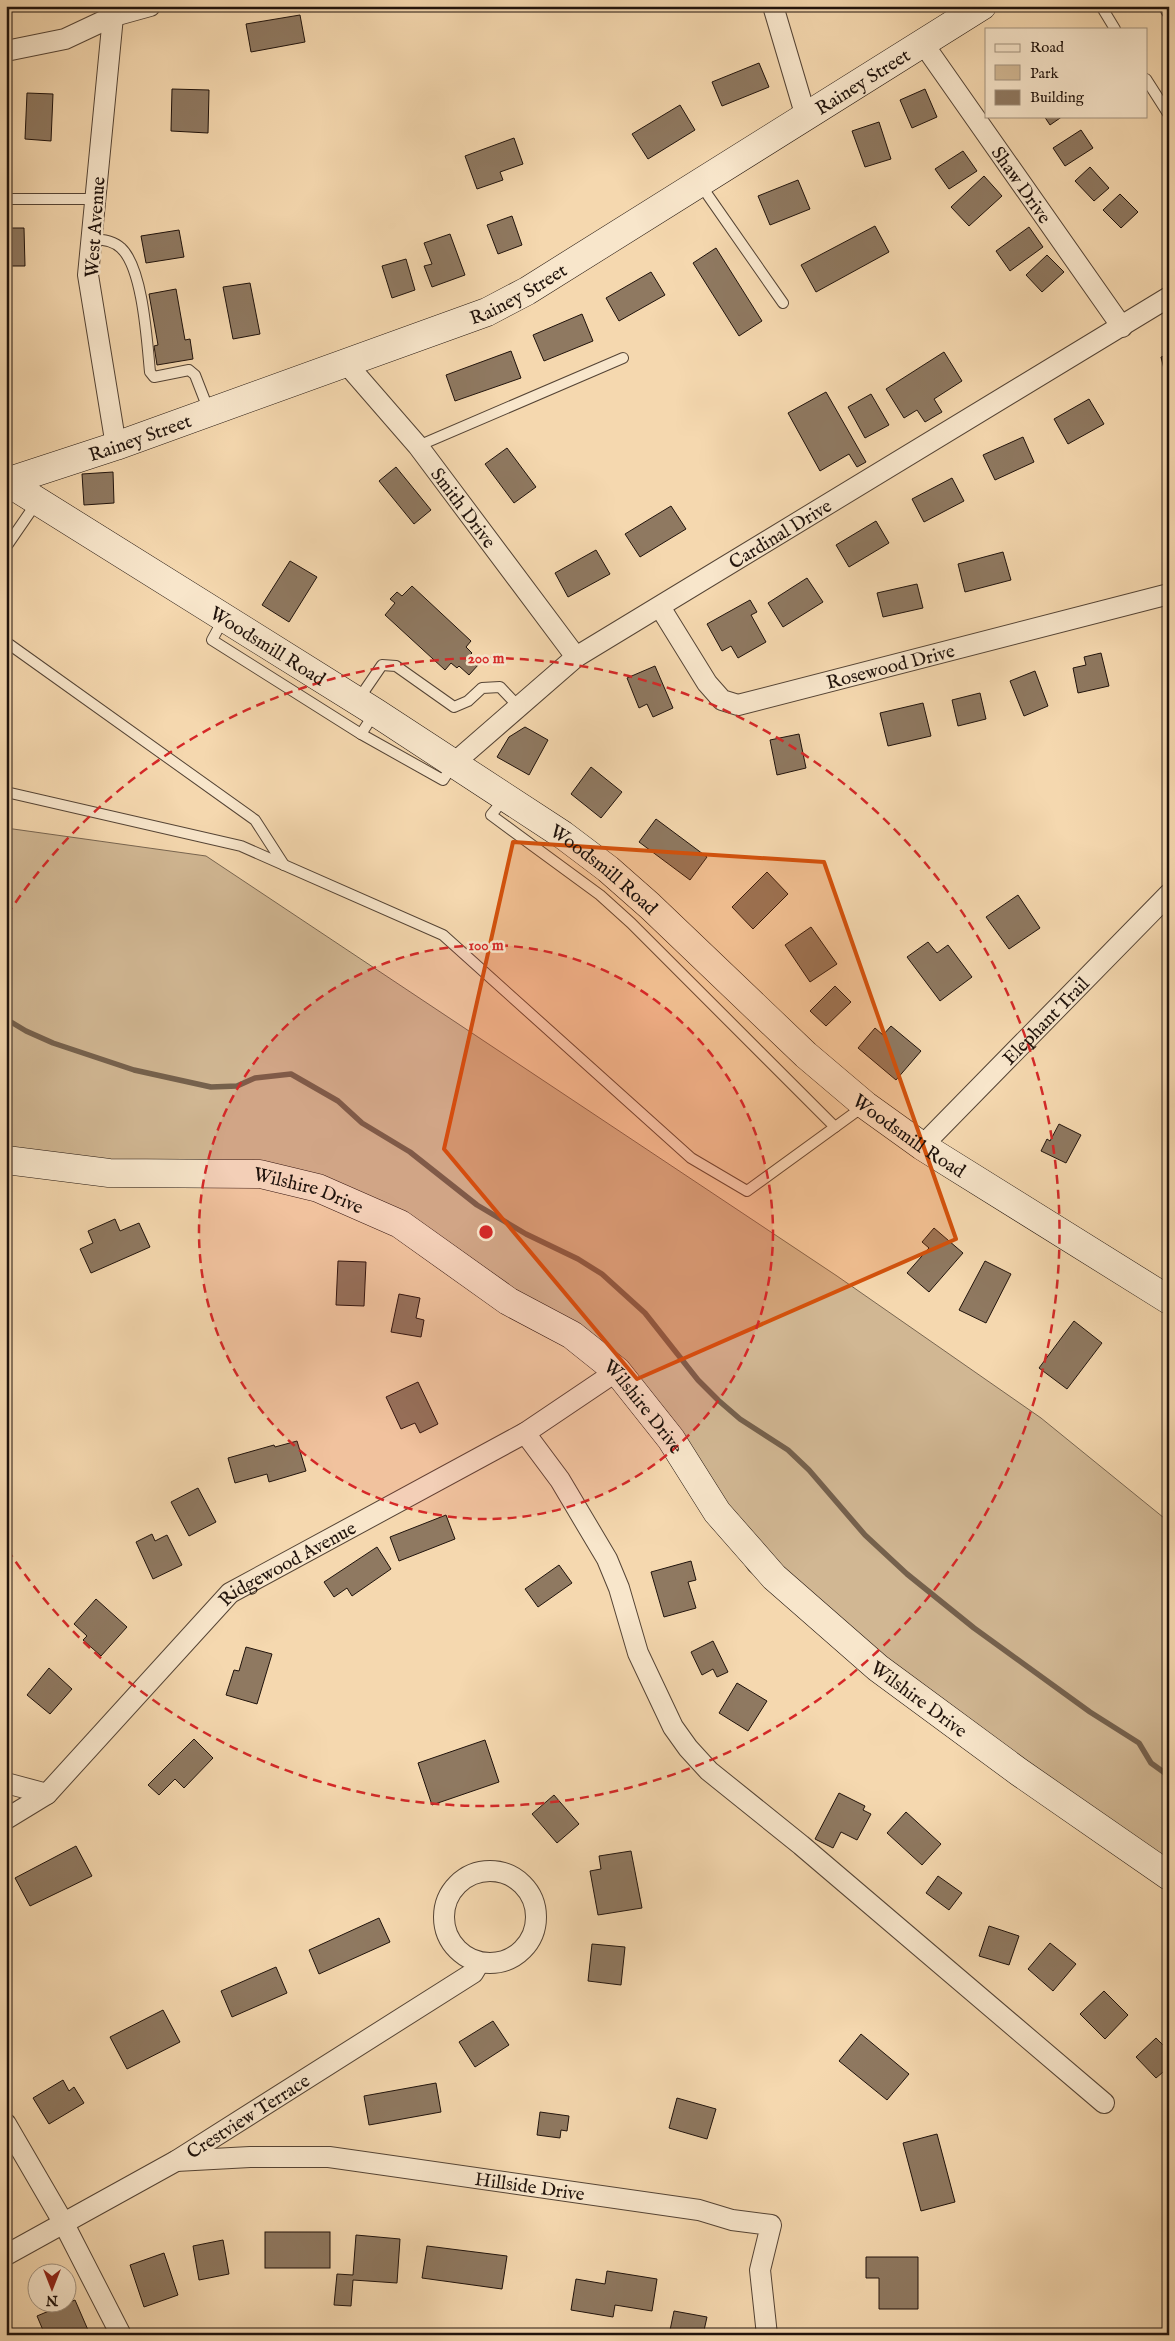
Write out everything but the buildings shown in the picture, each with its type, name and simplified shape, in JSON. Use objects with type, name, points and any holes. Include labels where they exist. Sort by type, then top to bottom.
[{"type":"street","points":[[6,51],[65,39],[114,11],[150,6]]},
{"type":"street","points":[[772,6],[806,117]]},
{"type":"street","name":"Rainey Street","points":[[7,482],[116,446],[487,312],[528,291],[982,6]]},
{"type":"street","name":"West Avenue","points":[[114,11],[88,275],[116,446]]},
{"type":"street","name":"Shaw Drive","points":[[922,42],[1122,327]]},
{"type":"street","name":"Cardinal Drive","points":[[454,763],[576,657],[1169,297]]},
{"type":"street","name":"Smith Drive","points":[[345,362],[418,446],[576,657]]},
{"type":"street","name":"Woodsmill Road","points":[[7,482],[224,618],[365,716],[454,763],[506,796],[608,869],[640,915],[865,1105],[922,1146],[1169,1300]]},
{"type":"street","name":"Rosewood Drive","points":[[660,607],[707,683],[722,700],[738,705],[1169,594]]},
{"type":"street","name":"Elephant Trail","points":[[922,1146],[1169,894]]},
{"type":"street","name":"Wilshire Drive","points":[[6,1160],[109,1173],[260,1174],[318,1188],[400,1224],[508,1301],[572,1335],[616,1371],[671,1439],[717,1512],[774,1577],[878,1668],[1019,1772],[1169,1876]]},
{"type":"street","name":"Ridgewood Avenue","points":[[6,1819],[47,1794],[230,1593],[525,1433],[616,1371]]},
{"type":"street","points":[[525,1433],[560,1480],[607,1559],[619,1588],[638,1653],[673,1727],[688,1748],[709,1771],[801,1845],[1104,2103]]},
{"type":"street","points":[[6,1783],[47,1794]]},
{"type":"street","points":[[481,1872],[497,1872],[512,1877],[524,1886],[532,1898],[536,1912],[535,1927],[530,1941],[521,1952],[508,1960],[494,1964],[479,1962],[465,1956],[453,1946],[446,1932],[443,1916],[446,1901],[454,1888],[466,1877],[481,1872]]},
{"type":"street","name":"Crestview Terrace","points":[[6,2255],[176,2161],[473,1973],[479,1962]]},
{"type":"street","points":[[6,2124],[63,2222],[121,2335]]},
{"type":"street","name":"Hillside Drive","points":[[176,2161],[250,2157],[329,2157],[699,2210],[732,2220],[771,2225],[760,2270],[767,2335]]},
{"type":"lane","points":[[1101,6],[1114,28]]},
{"type":"lane","points":[[1163,6],[1169,15]]},
{"type":"lane","points":[[1148,82],[1169,116]]},
{"type":"lane","points":[[699,183],[783,303]]},
{"type":"lane","points":[[6,199],[96,199]]},
{"type":"lane","points":[[91,238],[109,241],[121,248],[133,269],[143,309],[150,372],[154,377],[189,370],[195,375],[210,412]]},
{"type":"lane","points":[[418,446],[623,358]]},
{"type":"lane","points":[[6,547],[38,501]]},
{"type":"lane","points":[[6,642],[255,820],[284,865]]},
{"type":"lane","points":[[365,716],[382,665],[396,666],[454,707],[468,701],[482,688],[500,687],[519,707]]},
{"type":"lane","points":[[6,792],[241,846],[443,934],[691,1158],[747,1191],[865,1105]]},
{"type":"lane","points":[[640,915],[835,1127]]},
{"type":"highlighted area","points":[[513,842],[824,862],[956,1239],[637,1379],[444,1149]]},
{"type":"green space","points":[[6,828],[206,856],[837,1276],[1041,1418],[1169,1522],[1169,1880],[814,1622],[749,1571],[624,1383],[316,1182],[6,1160]]},
{"type":"waterway","points":[[6,1019],[26,1031],[53,1043],[134,1070],[211,1087],[237,1086],[255,1078],[291,1074],[338,1101],[362,1123],[410,1152],[477,1205],[526,1234],[578,1259],[602,1274],[645,1313],[698,1380],[718,1400],[740,1419],[788,1450],[809,1470],[865,1535],[907,1574],[974,1628],[1090,1712],[1139,1743],[1151,1763],[1169,1776]]}]
